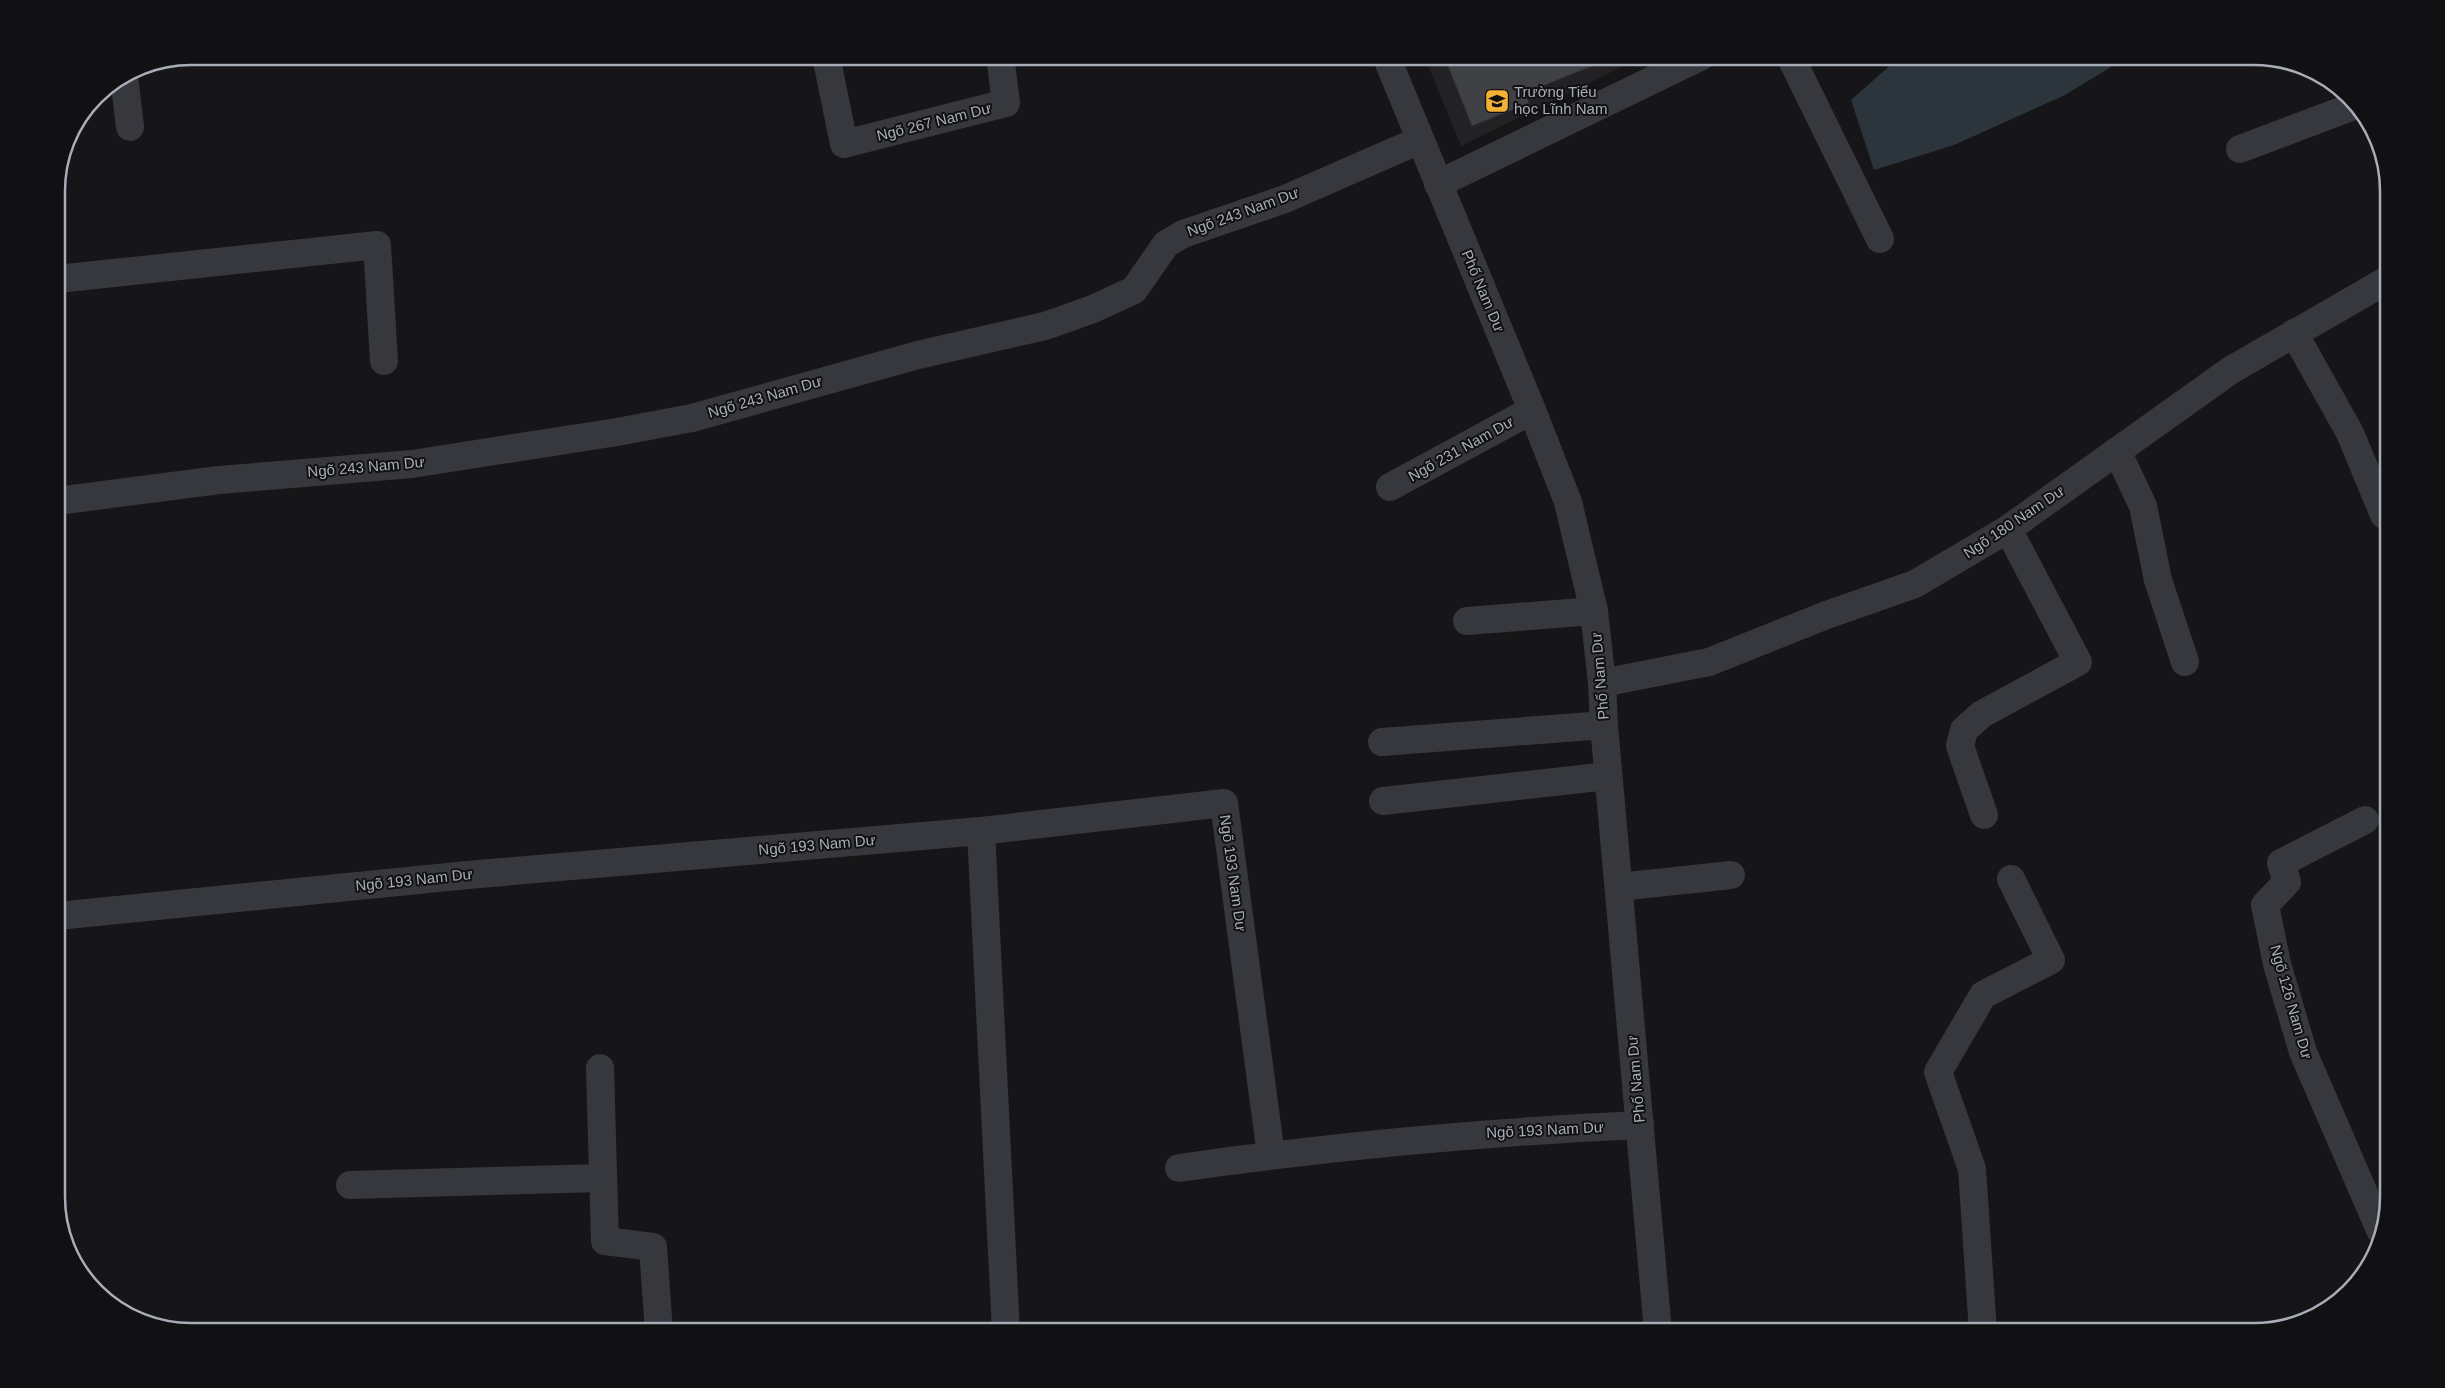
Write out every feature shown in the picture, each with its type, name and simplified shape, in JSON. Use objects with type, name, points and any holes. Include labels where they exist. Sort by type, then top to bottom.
[{"type":"street","name":"Ngõ 267 Nam Dư","points":[[828,65],[844,144],[1006,103],[1001,65]]},
{"type":"street","name":"Phố Nam Dư","points":[[1390,65],[1568,502],[1594,611],[1602,683],[1608,776],[1657,1323]]},
{"type":"street","points":[[1438,184],[1683,65]]},
{"type":"street","points":[[1794,65],[1880,239]]},
{"type":"street","points":[[125,84],[130,127]]},
{"type":"street","points":[[2240,149],[2349,108]]},
{"type":"street","name":"Ngõ 243 Nam Dư","points":[[65,500],[219,480],[412,464],[617,432],[692,418],[918,355],[1045,326],[1093,309],[1134,290],[1166,244],[1183,234],[1285,199],[1420,140]]},
{"type":"street","points":[[65,278],[377,245],[384,361]]},
{"type":"street","name":"Ngõ 180 Nam Dư","points":[[1602,683],[1709,662],[1824,616],[1916,584],[2008,529],[2231,370],[2380,284]]},
{"type":"street","points":[[2294,333],[2350,433],[2380,504]]},
{"type":"street","name":"Ngõ 231 Nam Dư","points":[[1390,487],[1532,410]]},
{"type":"street","points":[[2117,451],[2143,506],[2158,580],[2184,662]]},
{"type":"street","points":[[1984,815],[1960,746],[1964,730],[1982,714],[2078,662],[2008,529]]},
{"type":"street","points":[[1467,621],[1594,611]]},
{"type":"street","points":[[1382,742],[1604,725]]},
{"type":"street","points":[[1382,801],[1608,776]]},
{"type":"street","name":"Ngõ 193 Nam Dư","points":[[65,915],[468,875],[982,831],[1224,803],[1271,1155]]},
{"type":"street","name":"Ngõ 126 Nam Dư","points":[[2365,820],[2281,863],[2287,882],[2265,905],[2277,964],[2304,1052],[2377,1223]]},
{"type":"street","points":[[982,831],[1006,1323]]},
{"type":"street","points":[[1619,887],[1731,875]]},
{"type":"street","points":[[1982,1323],[1972,1169],[1938,1072],[1983,995],[2052,960],[2011,879]]},
{"type":"street","points":[[600,1068],[602,1178],[606,1241],[652,1246],[658,1323]]},
{"type":"street","name":"Ngõ 193 Nam Dư","points":[[1179,1168],[1271,1155],[1522,1130],[1640,1125]]},
{"type":"street","points":[[350,1185],[602,1178]]},
{"type":"shaded area","name":"Trường Tiểu học Lĩnh Nam","points":[[1428,65],[1626,65],[1461,146]]},
{"type":"shaded area","points":[[1891,65],[2114,65],[2065,95],[1954,145],[1874,170],[1851,100]]},
{"type":"building","points":[[1448,65],[1595,65],[1525,93],[1529,103],[1472,126]]},
{"type":"place","name":"Trường Tiểu học Lĩnh Nam","points":[[1497,101]]}]
